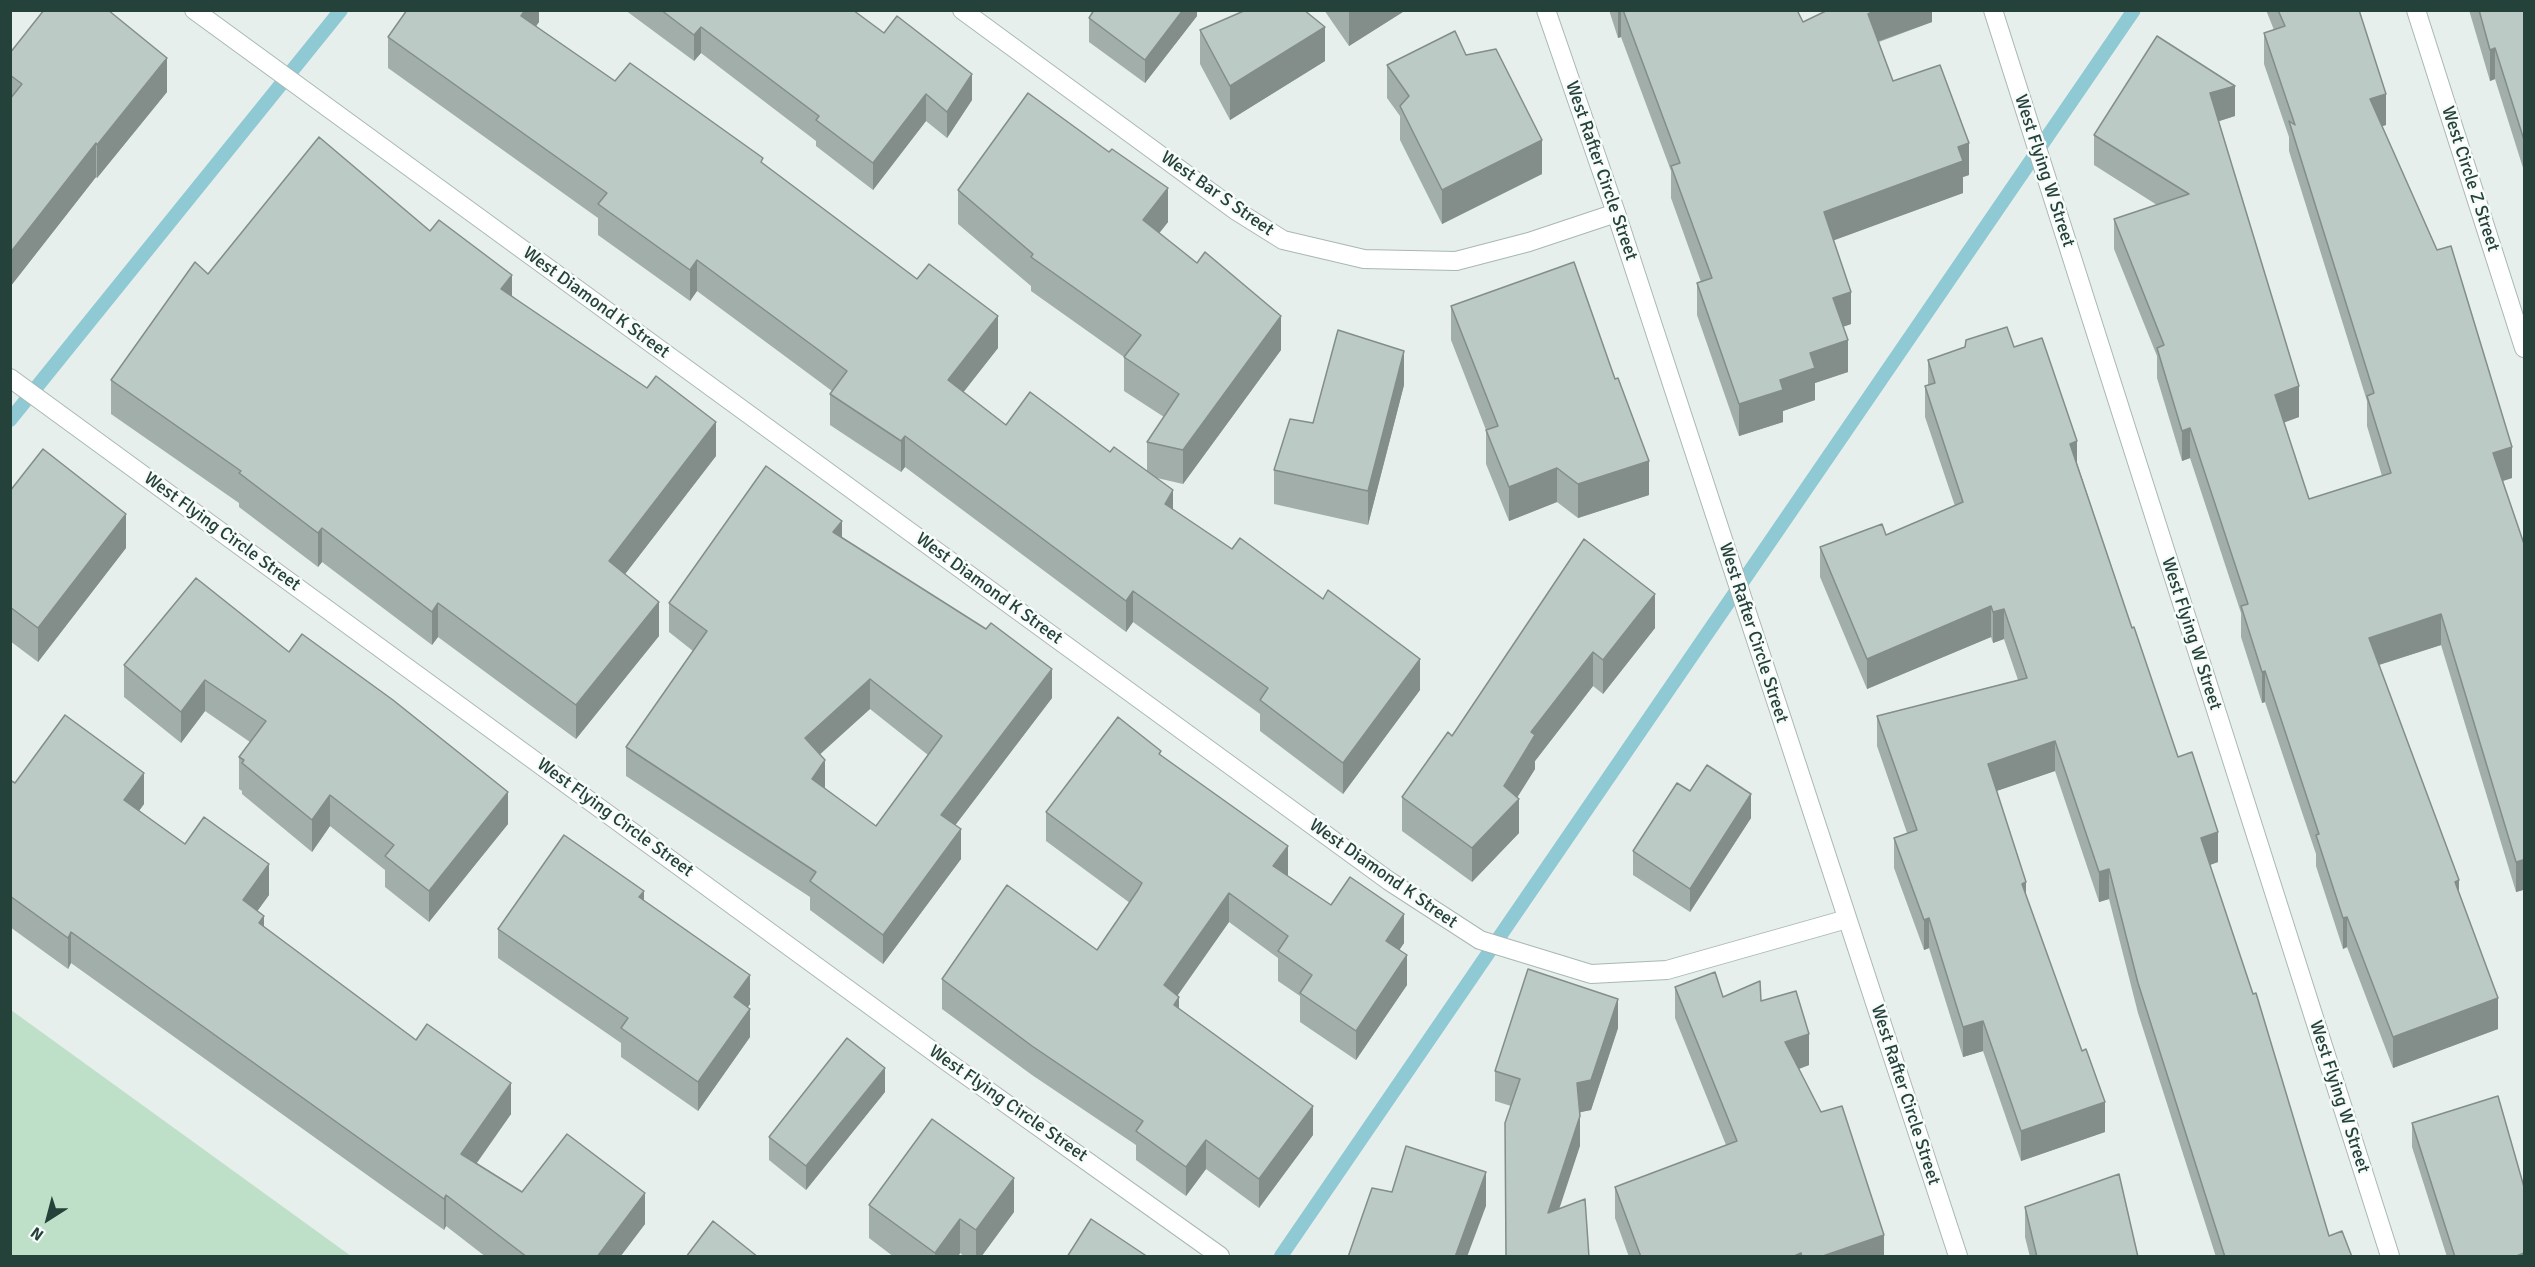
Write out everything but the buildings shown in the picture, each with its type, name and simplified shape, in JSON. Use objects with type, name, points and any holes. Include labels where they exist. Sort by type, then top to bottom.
[{"type":"street","name":"West Diamond K Street","points":[[194,10],[1389,881],[1480,940],[1591,974],[1667,970],[1847,919]]},
{"type":"street","name":"West Bar S Street","points":[[962,10],[1235,210],[1283,240],[1364,259],[1456,261],[1530,242],[1616,213]]},
{"type":"street","name":"West Rafter Circle Street","points":[[1545,10],[1616,213],[1958,1257]]},
{"type":"street","name":"West Flying W Street","points":[[1993,10],[2390,1257]]},
{"type":"street","name":"West Circle Z Street","points":[[2416,10],[2524,348]]},
{"type":"street","name":"West Flying Circle Street","points":[[10,378],[949,1063],[1220,1257]]},
{"type":"green space","points":[[11,1010],[351,1256],[11,1256]]},
{"type":"waterway","points":[[10,420],[341,10]]},
{"type":"waterway","points":[[1281,1256],[2134,10]]}]
